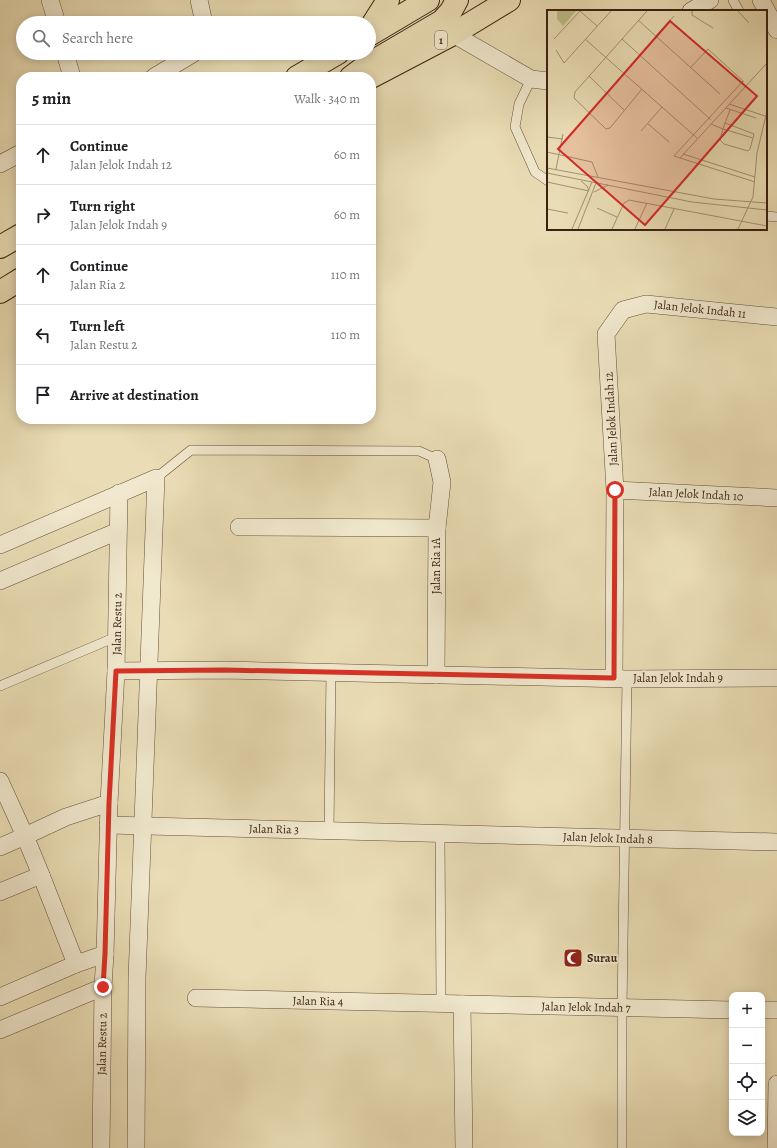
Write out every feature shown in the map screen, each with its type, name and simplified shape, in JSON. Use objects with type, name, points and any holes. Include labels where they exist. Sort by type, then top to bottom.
[{"type":"main road","points":[[376,19],[388,0]]},
{"type":"main road","points":[[376,31],[428,0]]},
{"type":"main road","points":[[376,60],[442,21],[451,12],[458,0]]},
{"type":"main road","name":"1","points":[[376,74],[453,34],[509,0]]},
{"type":"main road","points":[[306,72],[326,60]]},
{"type":"main road","points":[[358,72],[376,60]]},
{"type":"main road","points":[[0,247],[16,238]]},
{"type":"main road","points":[[0,292],[16,282]]},
{"type":"street","points":[[50,0],[55,16]]},
{"type":"street","points":[[199,0],[203,16]]},
{"type":"street","points":[[693,10],[710,0]]},
{"type":"street","points":[[761,0],[766,10]]},
{"type":"street","points":[[767,11],[777,30]]},
{"type":"street","points":[[453,34],[531,79],[547,81]]},
{"type":"street","points":[[68,60],[71,72]]},
{"type":"street","points":[[162,72],[182,60]]},
{"type":"street","points":[[0,164],[16,156]]},
{"type":"street","name":"Jalan Jelok Indah 11","points":[[623,310],[646,304],[777,317]]},
{"type":"street","name":"Jalan Jelok Indah 12","points":[[620,678],[615,490],[606,334],[623,310]]},
{"type":"street","name":"Jalan Ria 1A","points":[[436,675],[437,528],[442,482],[437,458]]},
{"type":"street","points":[[0,545],[156,478],[138,978],[136,1148]]},
{"type":"street","name":"Jalan Jelok Indah 10","points":[[615,490],[777,498]]},
{"type":"street","name":"Jalan Restu 2","points":[[101,1148],[103,987],[108,825],[116,671],[120,493]]},
{"type":"street","points":[[239,527],[437,528]]},
{"type":"street","points":[[0,581],[118,531]]},
{"type":"street","name":"Jalan Jelok Indah 9","points":[[116,671],[225,670],[620,678],[777,678]]},
{"type":"street","points":[[0,781],[25,836],[76,964]]},
{"type":"street","points":[[0,847],[66,817],[109,803]]},
{"type":"street","name":"Jalan Ria 3","points":[[108,825],[440,833]]},
{"type":"street","name":"Jalan Jelok Indah 8","points":[[440,833],[777,842]]},
{"type":"street","points":[[0,892],[41,876]]},
{"type":"street","points":[[0,997],[76,964],[105,954]]},
{"type":"street","points":[[0,1030],[103,987]]},
{"type":"street","name":"Jalan Ria 4","points":[[196,998],[441,1004]]},
{"type":"street","name":"Jalan Jelok Indah 7","points":[[441,1004],[729,1010]]},
{"type":"street","points":[[462,1004],[464,1148]]},
{"type":"street","points":[[765,1010],[777,1010]]},
{"type":"street","points":[[776,1148],[777,1084]]},
{"type":"lane","points":[[733,0],[738,10]]},
{"type":"lane","points":[[531,79],[518,104],[515,127],[535,172],[547,180]]},
{"type":"lane","points":[[767,216],[777,217]]},
{"type":"lane","points":[[156,478],[190,450],[419,451],[437,458]]},
{"type":"lane","points":[[0,686],[116,637]]},
{"type":"lane","points":[[329,830],[331,672]]},
{"type":"lane","points":[[620,678],[625,838],[622,1008],[622,1148]]},
{"type":"lane","points":[[440,833],[441,1004]]},
{"type":"place","name":"Surau","points":[[573,958]]},
{"type":"route","points":[[103,987],[109,803],[116,671],[225,670],[614,678],[615,490]]}]
